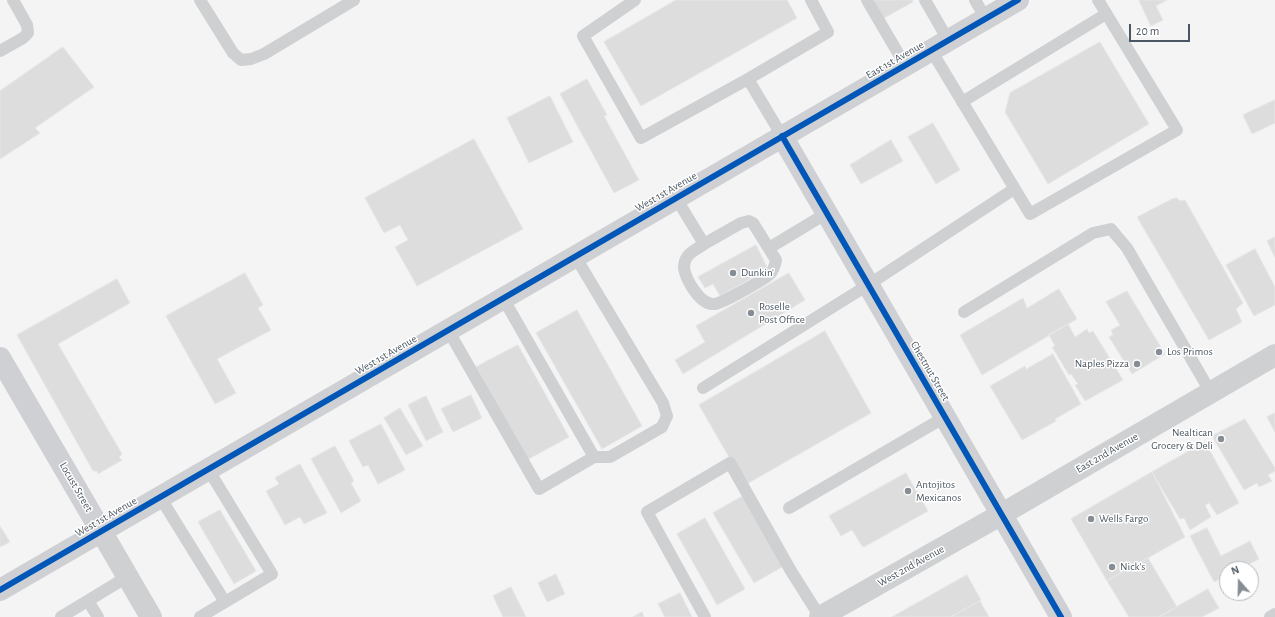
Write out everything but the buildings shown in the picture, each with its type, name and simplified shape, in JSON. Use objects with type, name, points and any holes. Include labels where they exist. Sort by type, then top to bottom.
[{"type":"street","name":"East 1st Avenue","points":[[782,136],[1018,0]]},
{"type":"street","name":"West 1st Avenue","points":[[0,590],[782,136]]},
{"type":"street","name":"Chestnut Street","points":[[782,136],[1061,617]]},
{"type":"street","name":"East 2nd Avenue","points":[[1002,514],[1275,355]]},
{"type":"street","name":"Locust Street","points":[[0,358],[151,617]]},
{"type":"street","name":"West 2nd Avenue","points":[[820,617],[1002,514]]},
{"type":"lane","points":[[0,52],[23,38],[28,33],[27,24],[13,0]]},
{"type":"lane","points":[[200,0],[233,53],[241,60],[251,59],[264,54],[354,0]]},
{"type":"lane","points":[[635,0],[583,36],[641,138],[748,79],[828,32],[811,0]]},
{"type":"lane","points":[[867,0],[905,65]]},
{"type":"lane","points":[[926,0],[940,45],[962,102],[1030,214],[1177,130],[1098,0]]},
{"type":"lane","points":[[975,0],[986,19]]},
{"type":"lane","points":[[962,102],[1106,14]]},
{"type":"lane","points":[[748,79],[782,136]]},
{"type":"lane","points":[[703,388],[868,284],[1014,189]]},
{"type":"lane","points":[[676,198],[704,244]]},
{"type":"lane","points":[[769,248],[827,213]]},
{"type":"lane","points":[[749,221],[753,223],[776,260],[775,267],[770,274],[729,299],[714,304],[707,303],[698,296],[686,276],[684,266],[688,255],[704,244],[741,223],[749,221]]},
{"type":"lane","points":[[964,312],[1092,234],[1111,229],[1127,248],[1211,393]]},
{"type":"lane","points":[[448,330],[539,489],[594,457],[610,457],[662,427],[667,416],[663,403],[575,256]]},
{"type":"lane","points":[[503,298],[594,457]]},
{"type":"lane","points":[[789,508],[945,417]]},
{"type":"lane","points":[[705,617],[647,512],[730,463],[820,617]]},
{"type":"lane","points":[[200,617],[272,574],[208,469]]},
{"type":"lane","points":[[160,497],[226,602]]},
{"type":"lane","points":[[60,617],[127,577]]},
{"type":"lane","points":[[88,600],[98,617]]},
{"type":"lane","points":[[1270,617],[1275,614]]},
{"type":"cycle path","points":[[0,590],[1018,0]]},
{"type":"cycle path","points":[[782,136],[1061,617]]},
{"type":"place","name":"Dunkin'","points":[[733,273]]},
{"type":"place","name":"Roselle Post Office","points":[[751,313]]},
{"type":"place","name":"Los Primos","points":[[1159,352]]},
{"type":"place","name":"Naples Pizza","points":[[1137,364]]},
{"type":"place","name":"Nealtican Grocery & Deli","points":[[1221,439]]},
{"type":"place","name":"Antojitos Mexicanos","points":[[908,491]]},
{"type":"place","name":"Wells Fargo","points":[[1091,519]]},
{"type":"place","name":"Nick's","points":[[1112,567]]}]
